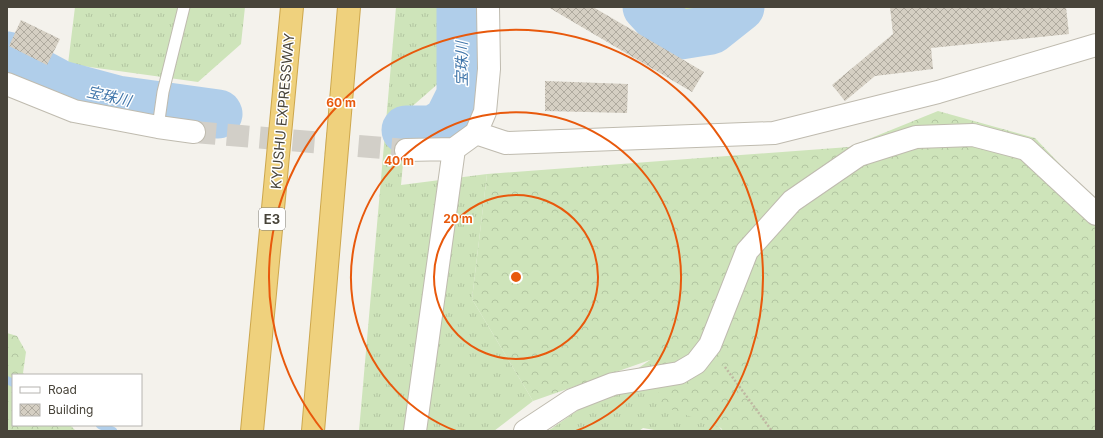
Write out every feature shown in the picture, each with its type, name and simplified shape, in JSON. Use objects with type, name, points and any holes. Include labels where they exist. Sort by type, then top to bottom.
[{"type":"highway","name":"KYUSHU EXPRESSWAY","points":[[252,431],[292,7]]},
{"type":"highway","points":[[313,431],[349,7]]},
{"type":"street","points":[[406,150],[454,149],[476,133],[485,112],[489,69],[488,7]]},
{"type":"street","points":[[476,133],[506,143],[774,133],[938,92],[1096,45]]},
{"type":"street","points":[[7,84],[74,111],[158,123],[194,132]]},
{"type":"street","points":[[526,431],[572,400],[592,392],[614,384],[679,374],[696,363],[710,346],[747,251],[792,201],[859,155],[916,137],[973,135],[1026,149],[1096,214]]},
{"type":"street","points":[[415,431],[454,149]]},
{"type":"lane","points":[[158,123],[163,92],[184,7]]},
{"type":"path","points":[[710,346],[772,431]]},
{"type":"green space","points":[[75,7],[245,7],[241,44],[198,82],[68,64]]},
{"type":"green space","points":[[396,7],[449,7],[440,82],[408,110],[401,185],[487,174],[472,299],[533,401],[494,431],[359,431]]},
{"type":"green space","points":[[665,7],[714,7],[711,10],[669,11]]},
{"type":"green space","points":[[938,111],[1035,138],[1096,202],[1096,431],[723,431],[721,428],[662,406],[650,360],[533,401],[472,299],[487,174],[849,147]]},
{"type":"green space","points":[[7,333],[17,336],[26,352],[24,374],[12,374],[12,426],[71,426],[76,431],[7,431]]},
{"type":"green space","points":[[650,360],[723,431],[660,431],[643,428],[639,431],[548,431]]},
{"type":"building","points":[[548,7],[593,7],[704,72],[692,92]]},
{"type":"building","points":[[890,7],[1066,7],[1069,34],[931,48],[933,69],[875,76],[845,101],[832,85],[893,34]]},
{"type":"building","points":[[21,20],[60,39],[47,65],[9,46]]},
{"type":"building","points":[[545,81],[628,84],[627,113],[545,111]]},
{"type":"waterway","name":"宝珠川","points":[[406,130],[433,130],[448,121],[461,95],[461,7]]},
{"type":"waterway","name":"宝珠川","points":[[647,7],[659,20],[680,35],[711,30],[740,7]]},
{"type":"waterway","name":"宝珠川","points":[[7,56],[61,85],[117,100],[218,114]]},
{"type":"waterway","points":[[7,380],[12,382]]},
{"type":"waterway","points":[[102,426],[113,431]]},
{"type":"tunnel","points":[[194,132],[406,150]]}]
